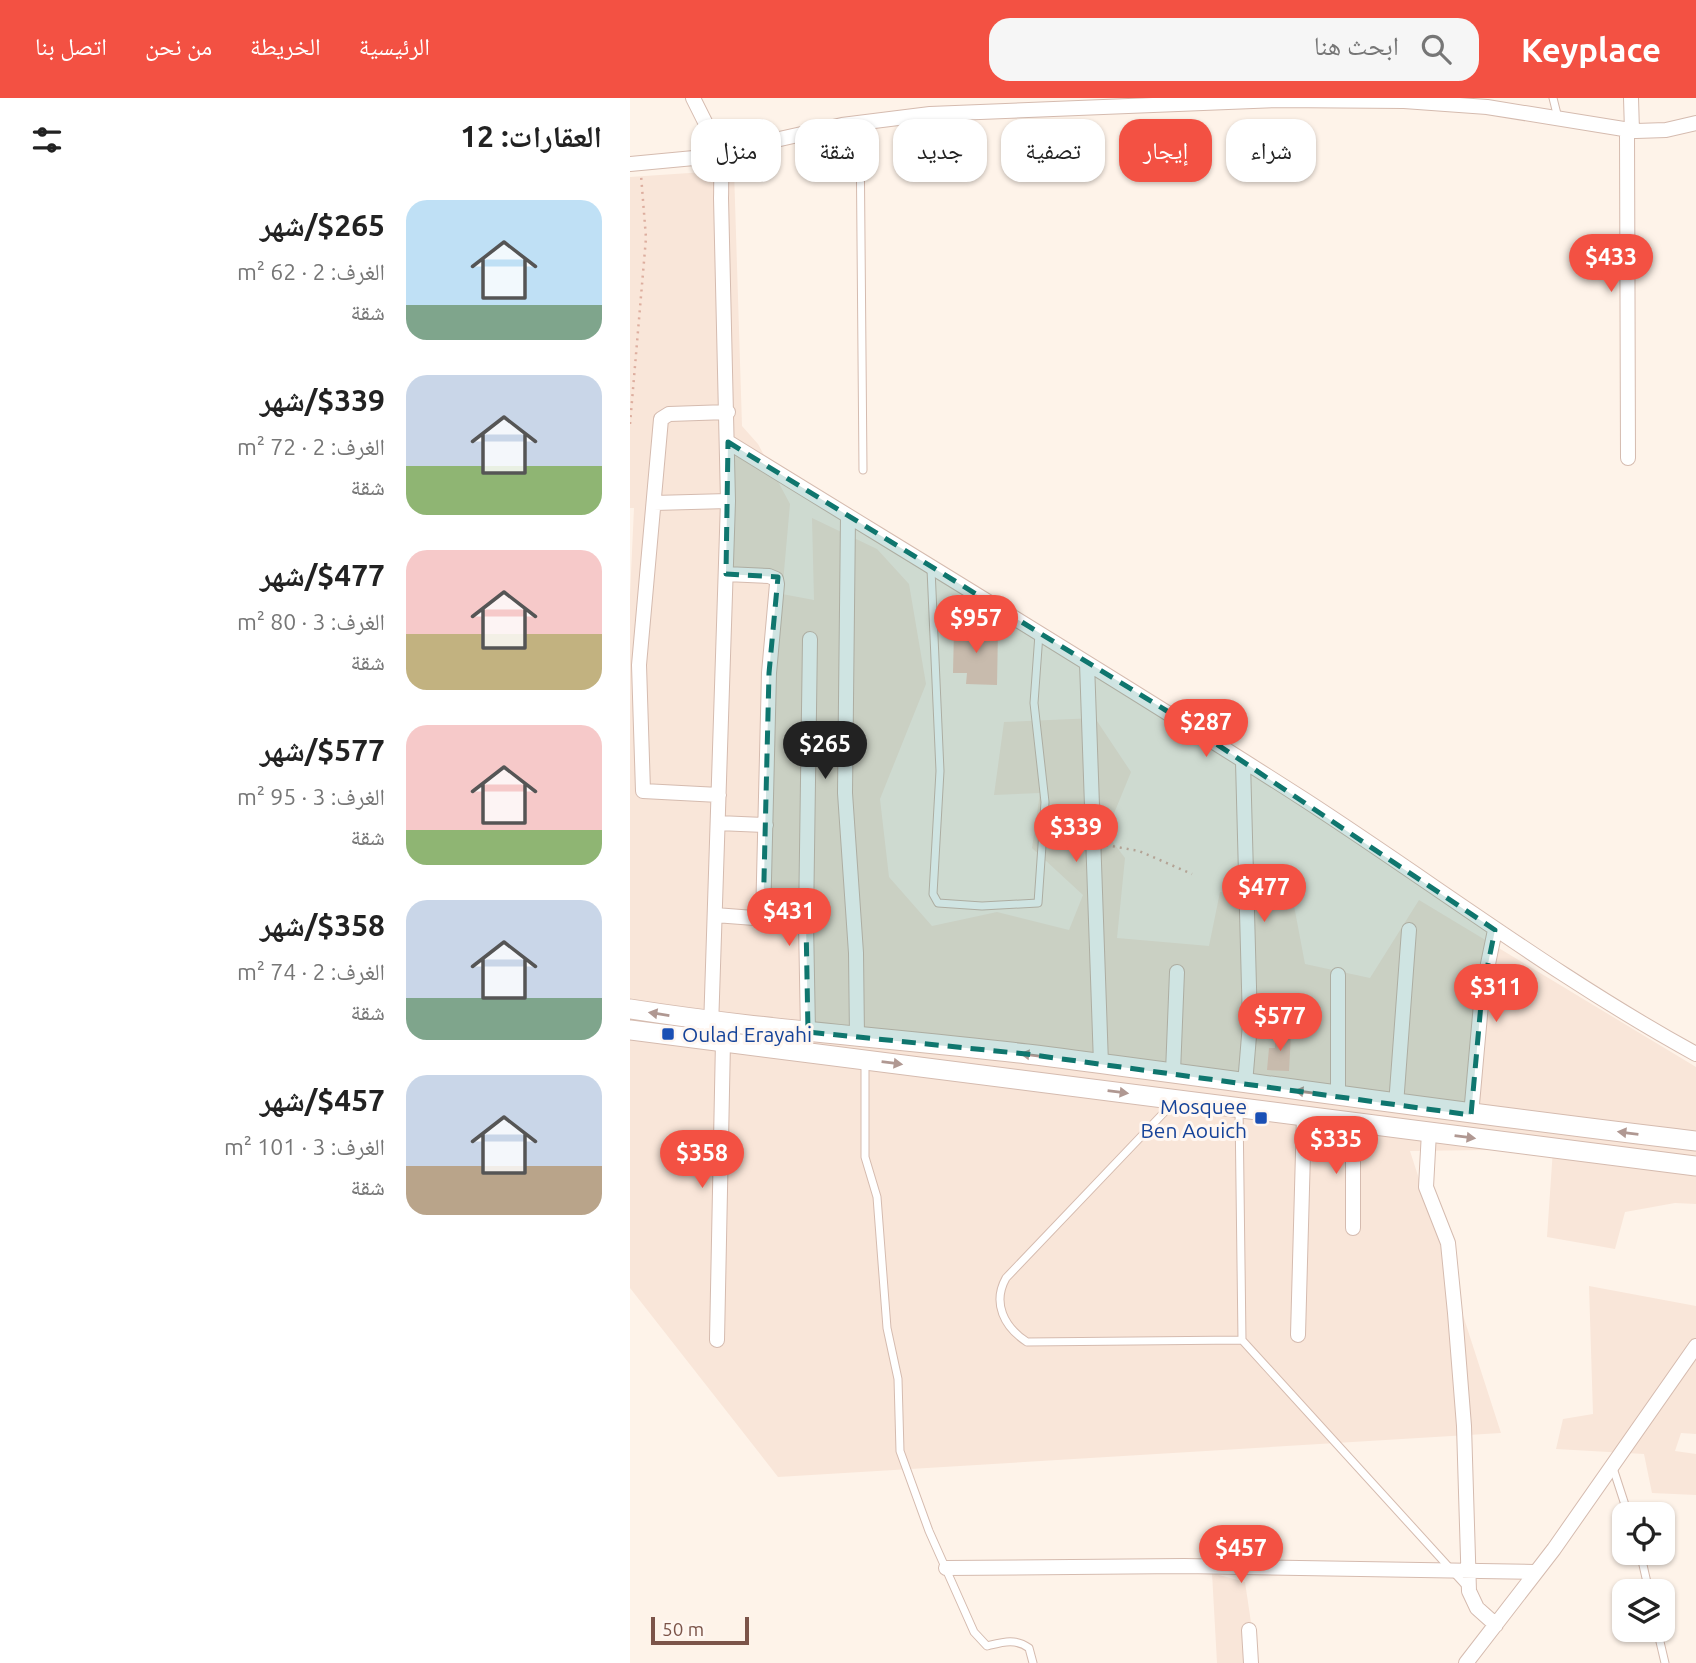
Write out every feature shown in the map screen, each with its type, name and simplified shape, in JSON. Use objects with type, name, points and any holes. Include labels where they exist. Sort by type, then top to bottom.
[{"type":"street","points":[[693,98],[704,119]]},
{"type":"street","points":[[1628,458],[1631,98]]},
{"type":"street","points":[[879,121],[930,114],[1132,102],[1277,99],[1451,101],[1629,131],[1650,132],[1696,123]]},
{"type":"street","points":[[635,164],[691,158]]},
{"type":"street","points":[[717,1340],[715,915],[729,501],[720,182]]},
{"type":"street","points":[[719,795],[647,792],[642,788],[639,665],[663,415],[727,412]]},
{"type":"street","points":[[728,442],[1243,762],[1396,860],[1495,930],[1618,1011],[1696,1054]]},
{"type":"street","points":[[654,503],[729,501]]},
{"type":"street","points":[[848,516],[845,793],[856,953],[857,1037]]},
{"type":"street","points":[[726,574],[769,576],[776,579],[777,584],[769,673],[763,920]]},
{"type":"street","points":[[808,1032],[806,922],[810,639]]},
{"type":"street","points":[[1087,663],[1101,1064]]},
{"type":"street","points":[[1243,762],[1250,1024],[1245,1084]]},
{"type":"street","points":[[718,823],[765,825]]},
{"type":"street","points":[[715,915],[806,922]]},
{"type":"street","points":[[1396,1105],[1409,930]]},
{"type":"street","points":[[1471,1115],[1482,993],[1495,930]]},
{"type":"street","points":[[1173,1072],[1177,972]]},
{"type":"street","points":[[1338,975],[1338,1097]]},
{"type":"street","points":[[630,1009],[714,1034],[865,1059],[1353,1124],[1696,1166]]},
{"type":"street","points":[[630,1030],[714,1034],[808,1032],[963,1048],[1173,1072],[1471,1115],[1696,1141]]},
{"type":"street","points":[[961,1072],[963,1048]]},
{"type":"street","points":[[1298,1335],[1304,1116]]},
{"type":"street","points":[[1353,1124],[1353,1228]]},
{"type":"street","points":[[1429,1132],[1426,1186],[1448,1243],[1455,1313],[1464,1426],[1469,1591],[1476,1608],[1496,1625]]},
{"type":"street","points":[[1466,1663],[1612,1466],[1689,1368],[1696,1346]]},
{"type":"street","points":[[946,1568],[1184,1566],[1535,1572]]},
{"type":"street","points":[[1249,1630],[1251,1663]]},
{"type":"lane","points":[[1553,98],[1558,118]]},
{"type":"lane","points":[[861,182],[863,470]]},
{"type":"lane","points":[[931,569],[940,771],[933,894],[938,903],[982,906],[1038,903],[1045,802],[1034,703],[1039,634]]},
{"type":"lane","points":[[865,1059],[865,1157],[877,1197],[887,1328],[898,1379],[900,1451],[946,1568],[981,1643],[987,1646],[1009,1641],[1023,1643],[1029,1648],[1033,1663]]},
{"type":"lane","points":[[1176,1100],[1006,1278],[998,1294],[1000,1305],[1009,1325],[1027,1342],[1242,1340]]},
{"type":"lane","points":[[1239,1108],[1242,1340],[1469,1591]]},
{"type":"lane","points":[[1612,1466],[1624,1502]]},
{"type":"lane","points":[[1660,1642],[1665,1663]]},
{"type":"path","points":[[630,424],[646,238],[635,164]]},
{"type":"path","points":[[1093,843],[1139,851],[1192,874]]},
{"type":"highlighted area","points":[[728,442],[1167,711],[1495,930],[1482,993],[1471,1115],[1026,1054],[808,1032],[806,922],[763,920],[769,673],[778,577],[726,574]]},
{"type":"shaded area","points":[[691,173],[691,182],[734,182],[742,426],[758,444],[790,504],[782,594],[814,600],[812,518],[877,549],[909,584],[926,684],[880,799],[889,877],[932,926],[997,912],[1069,930],[1083,895],[1032,848],[1040,793],[994,795],[1004,722],[1095,718],[1131,772],[1106,833],[1125,858],[1117,938],[1209,946],[1220,892],[1292,895],[1305,964],[1370,978],[1419,900],[1696,1067],[1696,1204],[1675,1203],[1625,1212],[1615,1249],[1547,1237],[1553,1149],[1410,1151],[1501,1433],[778,1477],[630,1288],[630,595],[634,508],[630,508],[630,177]]},
{"type":"shaded area","points":[[1589,1286],[1696,1306],[1696,1434],[1681,1433],[1675,1451],[1696,1454],[1696,1495],[1652,1493],[1644,1454],[1556,1449],[1563,1419],[1593,1414]]},
{"type":"shaded area","points":[[1212,1573],[1245,1582],[1257,1663],[1217,1663]]},
{"type":"building","points":[[963,619],[970,619],[970,630],[998,630],[997,685],[966,684],[967,673],[953,673],[954,629],[963,629]]},
{"type":"building","points":[[1275,1032],[1291,1033],[1289,1071],[1267,1070],[1269,1048],[1275,1048]]},
{"type":"place","name":"Oulad Erayahi","points":[[668,1034]]},
{"type":"place","name":"Mosquee Ben Aouich","points":[[1261,1118]]}]
